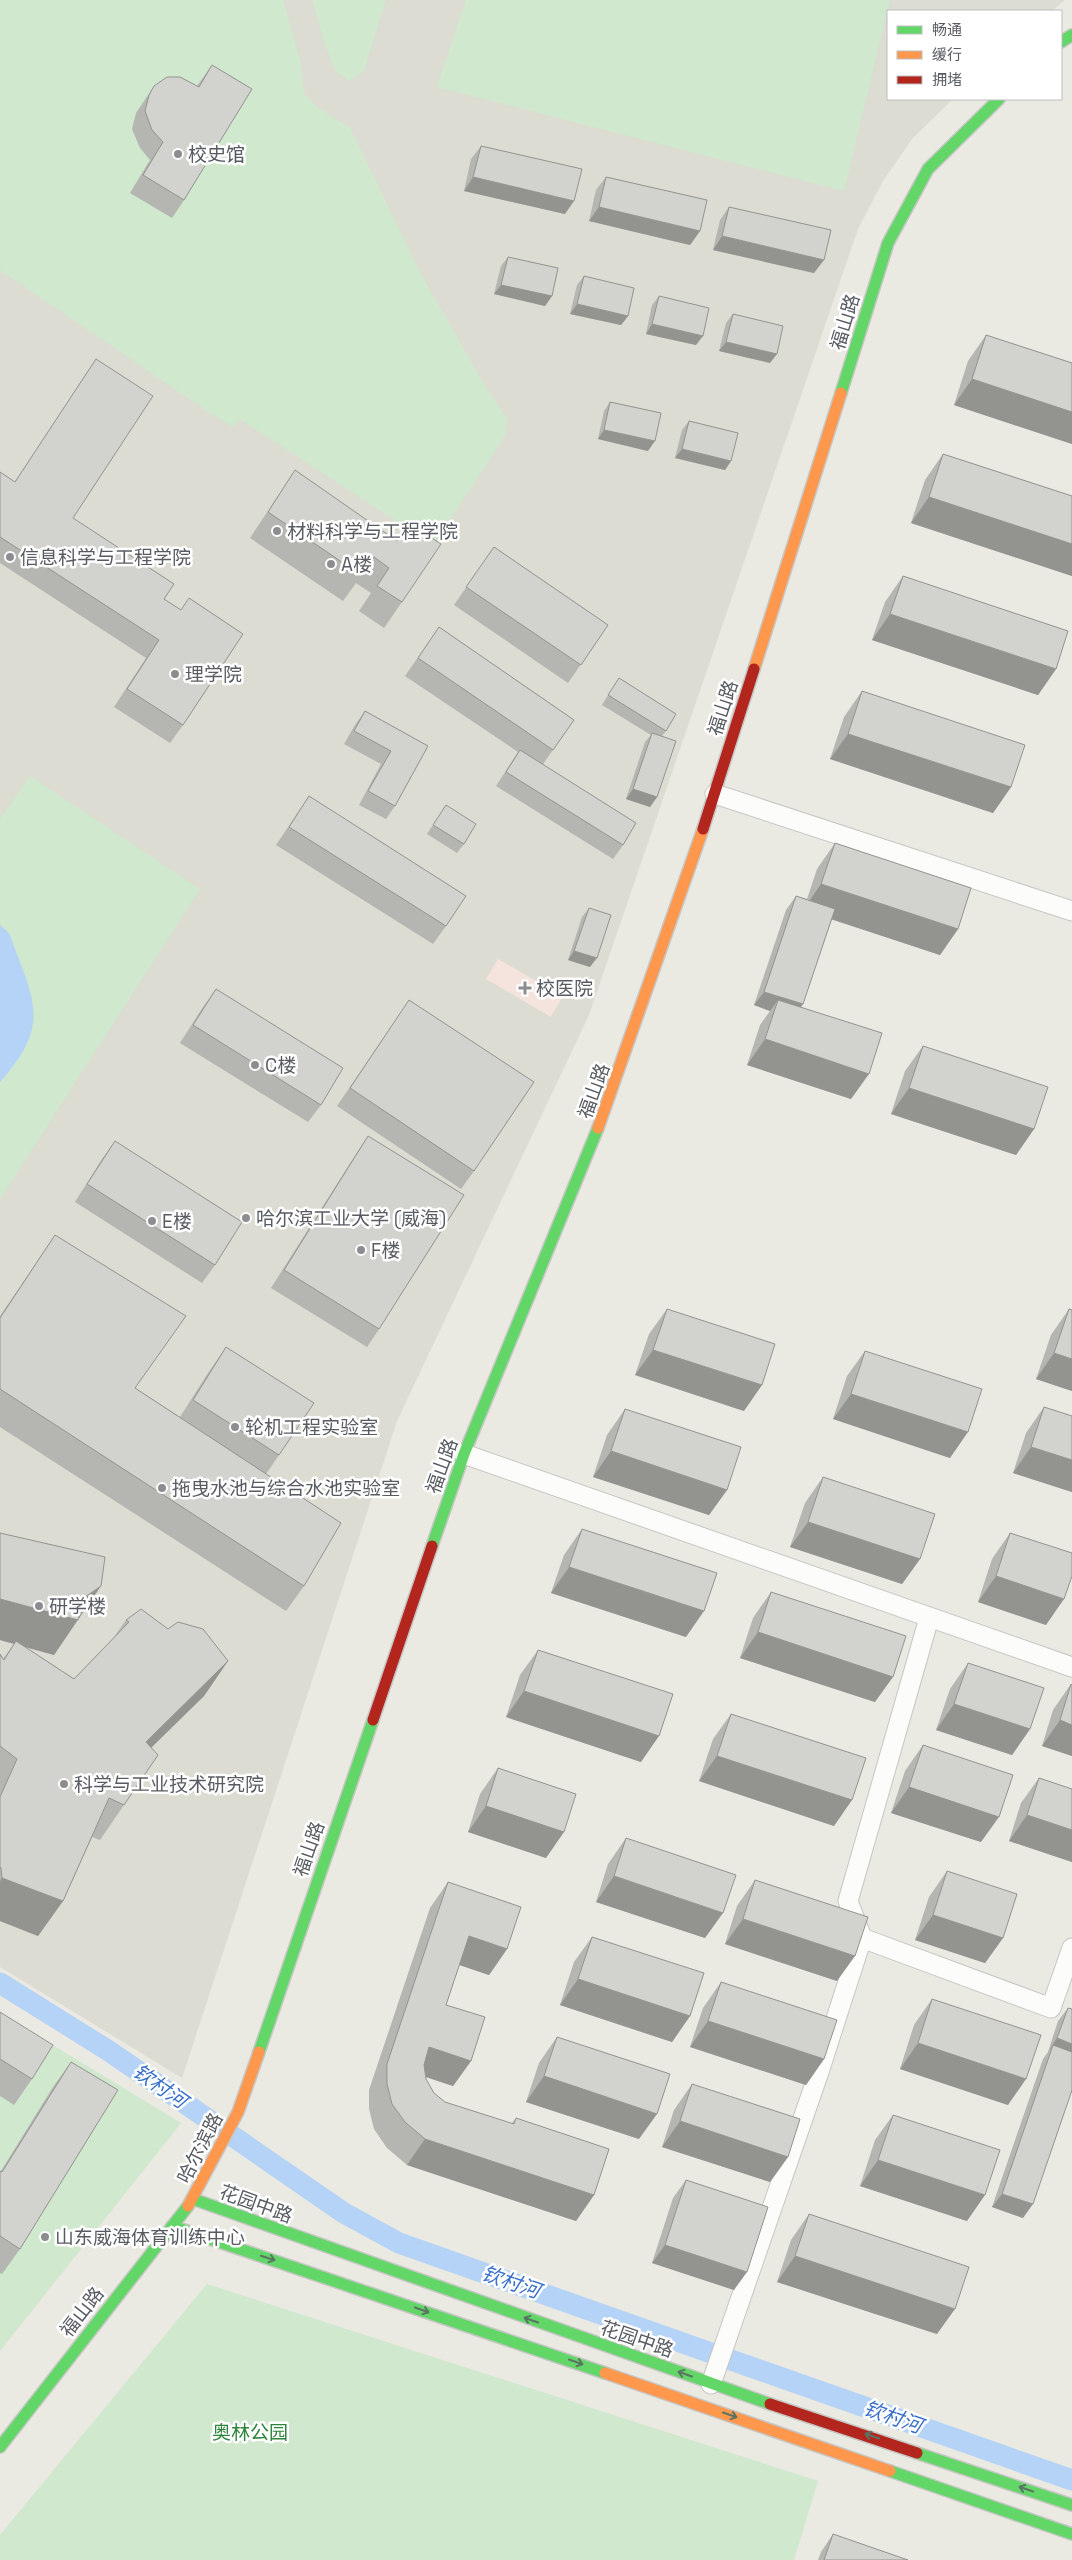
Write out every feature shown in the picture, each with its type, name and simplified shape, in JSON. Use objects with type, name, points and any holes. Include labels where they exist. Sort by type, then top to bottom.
[{"type":"main road","name":"福山路","points":[[238,2112],[464,1454],[610,1100],[715,794],[888,243],[928,169],[998,100]]},
{"type":"main road","name":"哈尔滨路","points":[[193,2200],[238,2112]]},
{"type":"main road","name":"福山路","points":[[0,2447],[193,2200]]},
{"type":"main road","name":"花园中路","points":[[193,2200],[713,2375],[1072,2505]]},
{"type":"main road","points":[[172,2226],[680,2398],[1072,2534]]},
{"type":"street","points":[[715,794],[1072,911]]},
{"type":"street","points":[[464,1454],[1072,1667]]},
{"type":"street","points":[[713,2375],[728,2337],[815,2085],[862,1938],[848,1901],[929,1618]]},
{"type":"street","points":[[862,1938],[1051,2008],[1072,1948]]},
{"type":"shaded area","name":"哈尔滨工业大学 (威海)","points":[[0,0],[1065,0],[1053,10],[887,10],[887,100],[952,100],[912,139],[883,181],[858,229],[589,1015],[397,1421],[182,2078],[0,1967]]},
{"type":"shaded area","name":"校医院","points":[[498,959],[563,996],[551,1017],[486,979]]},
{"type":"green space","points":[[0,0],[283,0],[301,63],[304,93],[317,107],[350,128],[422,276],[484,384],[507,419],[505,436],[433,545],[240,419],[233,427],[210,413],[0,270]]},
{"type":"green space","points":[[312,0],[386,0],[364,71],[349,81],[336,72],[325,45]]},
{"type":"green space","points":[[466,0],[890,0],[844,191],[437,87]]},
{"type":"green space","points":[[30,776],[200,889],[0,1199],[0,819]]},
{"type":"green space","name":"山东威海体育训练中心","points":[[0,2013],[181,2123],[0,2351]]},
{"type":"green space","name":"奥林公园","points":[[207,2284],[818,2481],[794,2560],[0,2560],[0,2535]]},
{"type":"water","points":[[0,925],[9,933],[31,994],[33,1010],[32,1026],[27,1043],[17,1061],[0,1082]]},
{"type":"building","name":"校史馆","points":[[212,65],[252,89],[184,200],[143,175],[163,142],[152,130],[145,111],[149,95],[154,86],[167,77],[180,77],[199,87]]},
{"type":"building","points":[[481,146],[582,169],[574,201],[473,177]]},
{"type":"building","points":[[606,177],[707,200],[700,231],[599,207]]},
{"type":"building","points":[[729,207],[831,230],[824,260],[722,236]]},
{"type":"building","points":[[508,257],[558,268],[552,296],[501,285]]},
{"type":"building","points":[[584,276],[634,288],[628,316],[577,304]]},
{"type":"building","points":[[659,296],[709,308],[703,336],[652,324]]},
{"type":"building","points":[[733,314],[783,326],[777,354],[726,342]]},
{"type":"building","points":[[986,335],[1072,363],[1072,412],[972,379]]},
{"type":"building","points":[[96,359],[153,396],[73,518],[174,584],[164,599],[181,610],[189,598],[243,634],[183,725],[127,689],[159,640],[0,537],[0,472],[15,482]]},
{"type":"building","points":[[610,402],[661,413],[655,441],[604,430]]},
{"type":"building","points":[[689,421],[738,433],[731,461],[682,449]]},
{"type":"building","points":[[943,454],[1072,496],[1072,544],[929,497]]},
{"type":"building","points":[[295,470],[397,541],[409,523],[441,544],[402,602],[377,586],[389,568],[374,557],[361,575],[268,512]]},
{"type":"building","points":[[494,547],[608,625],[581,665],[466,587]]},
{"type":"building","points":[[903,576],[1068,631],[1056,669],[890,614]]},
{"type":"building","points":[[439,627],[574,720],[553,750],[418,658]]},
{"type":"building","points":[[619,678],[676,714],[666,731],[608,695]]},
{"type":"building","points":[[862,691],[1025,745],[1011,787],[848,734]]},
{"type":"building","points":[[365,711],[428,746],[395,806],[368,791],[391,751],[354,731]]},
{"type":"building","points":[[652,733],[676,741],[657,797],[633,789]]},
{"type":"building","points":[[520,750],[636,823],[623,845],[506,772]]},
{"type":"building","points":[[309,796],[466,896],[446,926],[289,827]]},
{"type":"building","points":[[446,805],[476,824],[464,844],[433,825]]},
{"type":"building","points":[[835,843],[971,888],[958,929],[821,884]]},
{"type":"building","points":[[796,896],[835,909],[803,1004],[764,992]]},
{"type":"building","points":[[589,908],[611,915],[597,958],[574,951]]},
{"type":"building","points":[[216,989],[343,1068],[321,1105],[193,1025]]},
{"type":"building","points":[[409,1000],[534,1082],[474,1171],[350,1088]]},
{"type":"building","points":[[778,1000],[882,1033],[869,1074],[765,1039]]},
{"type":"building","points":[[923,1046],[1048,1087],[1034,1129],[909,1088]]},
{"type":"building","name":"F楼","points":[[368,1136],[464,1195],[379,1329],[284,1270]]},
{"type":"building","points":[[115,1141],[242,1222],[215,1265],[87,1184]]},
{"type":"building","name":"拖曳水池与综合水池实验室","points":[[55,1235],[186,1316],[135,1388],[341,1523],[304,1586],[0,1389],[0,1318]]},
{"type":"building","points":[[667,1309],[775,1344],[762,1385],[653,1350]]},
{"type":"building","points":[[1069,1309],[1072,1310],[1072,1359],[1054,1353]]},
{"type":"building","points":[[226,1347],[314,1403],[279,1455],[193,1400]]},
{"type":"building","points":[[865,1351],[982,1389],[968,1432],[851,1394]]},
{"type":"building","points":[[1044,1407],[1072,1416],[1072,1460],[1031,1447]]},
{"type":"building","points":[[625,1409],[741,1447],[727,1490],[611,1451]]},
{"type":"building","points":[[823,1477],[935,1514],[920,1559],[808,1522]]},
{"type":"building","points":[[582,1529],[717,1573],[704,1611],[569,1567]]},
{"type":"building","points":[[0,1533],[105,1557],[101,1586],[85,1597],[78,1620],[0,1599]]},
{"type":"building","points":[[1010,1533],[1072,1553],[1072,1576],[1064,1599],[996,1576]]},
{"type":"building","points":[[771,1592],[906,1636],[893,1677],[758,1632]]},
{"type":"building","name":"科学与工业技术研究院","points":[[141,1609],[168,1629],[178,1622],[203,1629],[228,1661],[146,1742],[158,1755],[124,1805],[109,1798],[63,1901],[2,1878],[0,1867],[0,1797],[17,1759],[0,1746],[0,1654],[4,1660],[16,1641],[74,1679],[129,1622],[126,1620]]},
{"type":"building","points":[[538,1650],[673,1694],[659,1736],[524,1691]]},
{"type":"building","points":[[968,1663],[1044,1688],[1030,1729],[954,1704]]},
{"type":"building","points":[[1072,1685],[1072,1725],[1060,1720]]},
{"type":"building","points":[[731,1714],[866,1758],[852,1800],[717,1756]]},
{"type":"building","points":[[923,1745],[1013,1775],[999,1817],[909,1787]]},
{"type":"building","points":[[498,1768],[576,1794],[564,1832],[486,1806]]},
{"type":"building","points":[[1039,1778],[1072,1789],[1072,1830],[1027,1815]]},
{"type":"building","points":[[626,1838],[736,1875],[723,1913],[614,1876]]},
{"type":"building","points":[[947,1871],[1017,1894],[1003,1938],[933,1915]]},
{"type":"building","points":[[755,1880],[868,1917],[855,1956],[743,1919]]},
{"type":"building","points":[[448,1882],[521,1907],[507,1949],[469,1936],[446,2005],[485,2017],[471,2061],[429,2047],[424,2065],[426,2079],[434,2093],[445,2102],[514,2124],[516,2118],[609,2149],[594,2195],[425,2139],[405,2122],[392,2104],[387,2084],[387,2064]]},
{"type":"building","points":[[592,1937],[704,1973],[690,2016],[578,1979]]},
{"type":"building","points":[[721,1982],[837,2020],[824,2059],[708,2021]]},
{"type":"building","points":[[932,1999],[1041,2035],[1026,2079],[918,2043]]},
{"type":"building","points":[[1068,2008],[1072,2009],[1072,2044],[1057,2038]]},
{"type":"building","points":[[0,2012],[53,2045],[32,2079],[0,2059]]},
{"type":"building","points":[[557,2037],[670,2074],[657,2114],[544,2076]]},
{"type":"building","points":[[1053,2045],[1072,2052],[1072,2090],[1033,2204],[1002,2194]]},
{"type":"building","points":[[71,2062],[118,2090],[20,2249],[0,2236],[0,2171],[2,2172]]},
{"type":"building","points":[[692,2084],[800,2119],[788,2157],[680,2121]]},
{"type":"building","points":[[893,2115],[1000,2150],[985,2195],[878,2160]]},
{"type":"building","points":[[686,2180],[768,2207],[747,2272],[665,2245]]},
{"type":"building","points":[[809,2214],[969,2267],[955,2309],[795,2256]]},
{"type":"building","points":[[833,2534],[908,2560],[824,2560]]},
{"type":"waterway","name":"钦村河","points":[[0,1983],[109,2051],[344,2213],[399,2243],[1072,2480]]},
{"type":"traffic: fast","points":[[1062,41],[1072,35]]},
{"type":"traffic: fast","points":[[841,393],[888,243],[928,169],[998,100]]},
{"type":"traffic: fast","points":[[432,1546],[464,1454],[598,1128]]},
{"type":"traffic: fast","points":[[259,2052],[373,1720]]},
{"type":"traffic: fast","points":[[193,2199],[770,2404]]},
{"type":"traffic: fast","points":[[0,2447],[188,2206]]},
{"type":"traffic: fast","points":[[172,2226],[605,2373]]},
{"type":"traffic: fast","points":[[917,2453],[1072,2505]]},
{"type":"traffic: fast","points":[[890,2471],[1072,2534]]},
{"type":"traffic: slow","points":[[754,669],[841,393]]},
{"type":"traffic: slow","points":[[598,1128],[703,829]]},
{"type":"traffic: slow","points":[[188,2206],[238,2112],[259,2052]]},
{"type":"traffic: slow","points":[[605,2373],[890,2471]]},
{"type":"traffic: jam","points":[[703,829],[754,669]]},
{"type":"traffic: jam","points":[[373,1720],[432,1546]]},
{"type":"traffic: jam","points":[[770,2404],[917,2453]]},
{"type":"place","name":"校史馆","points":[[178,154]]},
{"type":"place","name":"材料科学与工程学院","points":[[277,531]]},
{"type":"place","name":"信息科学与工程学院","points":[[10,557]]},
{"type":"place","name":"A楼","points":[[331,564]]},
{"type":"place","name":"理学院","points":[[175,674]]},
{"type":"place","name":"校医院","points":[[525,988]]},
{"type":"place","name":"C楼","points":[[255,1065]]},
{"type":"place","name":"哈尔滨工业大学 (威海)","points":[[246,1218]]},
{"type":"place","name":"E楼","points":[[152,1221]]},
{"type":"place","name":"F楼","points":[[361,1250]]},
{"type":"place","name":"轮机工程实验室","points":[[235,1427]]},
{"type":"place","name":"拖曳水池与综合水池实验室","points":[[162,1488]]},
{"type":"place","name":"研学楼","points":[[39,1606]]},
{"type":"place","name":"科学与工业技术研究院","points":[[64,1784]]},
{"type":"place","name":"山东威海体育训练中心","points":[[45,2237]]}]
